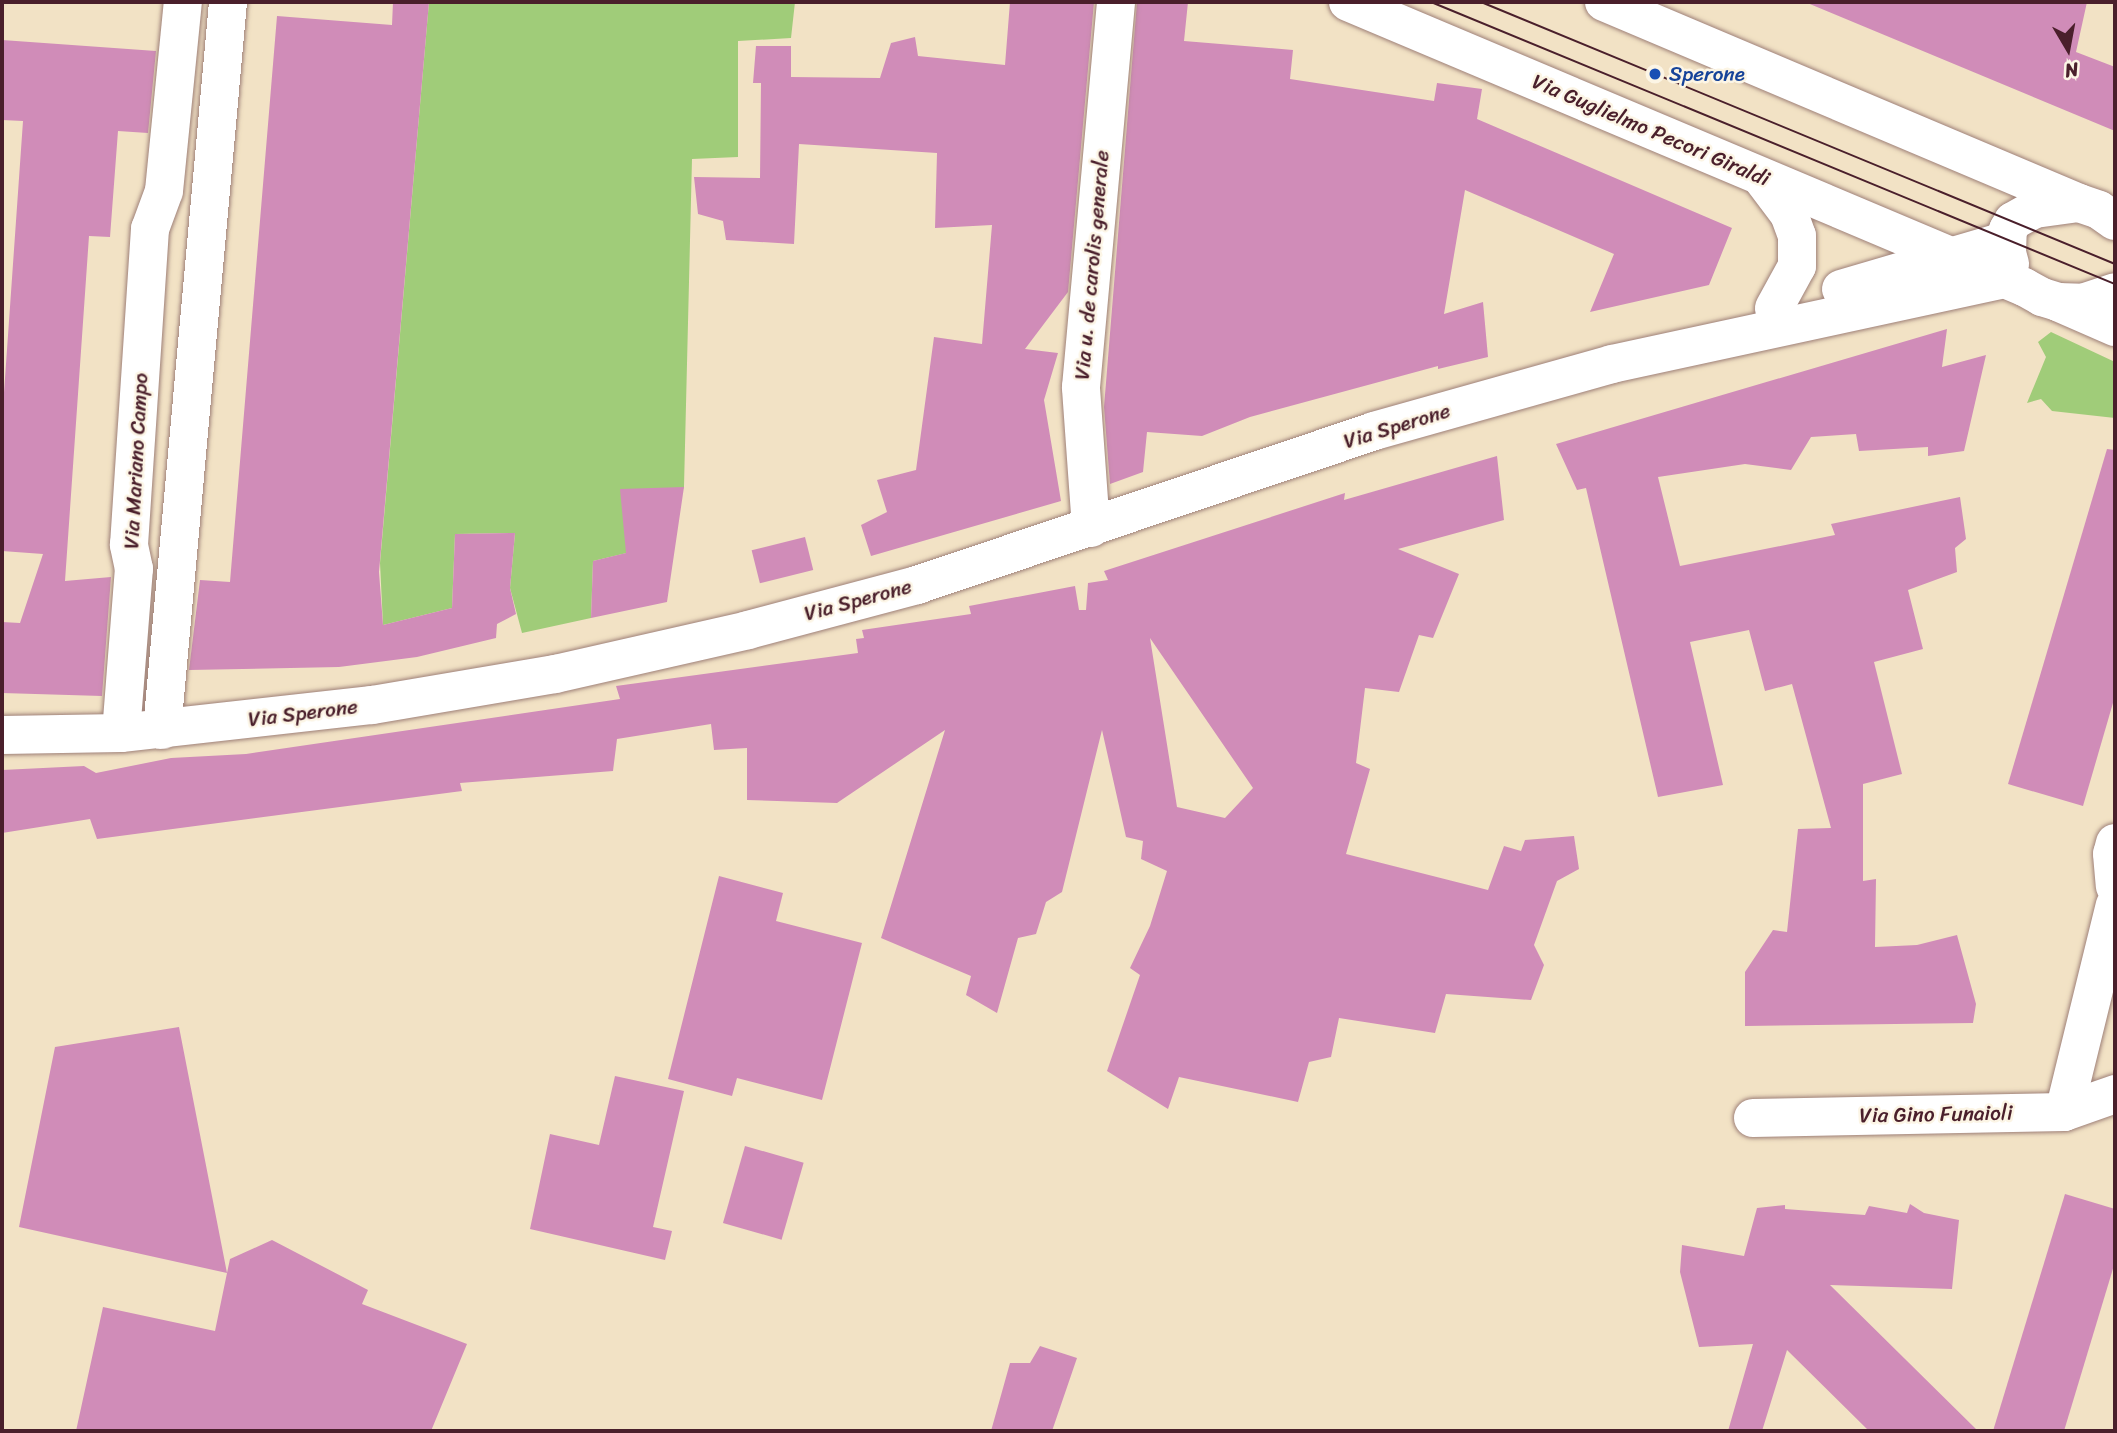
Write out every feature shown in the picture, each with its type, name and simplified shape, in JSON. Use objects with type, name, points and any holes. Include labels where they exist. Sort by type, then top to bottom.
[{"type":"street","name":"Via Mariano Campo","points":[[121,733],[134,569],[129,545],[150,229],[164,191],[183,2]]},
{"type":"street","points":[[162,730],[228,2]]},
{"type":"street","name":"Via u. de carolis generale","points":[[1091,528],[1081,387],[1116,2]]},
{"type":"street","name":"Via Guglielmo Pecori Giraldi","points":[[1348,2],[2029,289]]},
{"type":"street","points":[[1604,2],[2106,216]]},
{"type":"street","points":[[1761,177],[1789,214],[1797,236],[1797,265],[1774,308]]},
{"type":"street","points":[[164,191],[210,197]]},
{"type":"street","points":[[2106,216],[2054,205],[2024,214],[2013,221],[2007,240],[2011,266],[2029,289],[2115,327]]},
{"type":"street","points":[[1689,346],[1774,308],[1953,258],[2007,240]]},
{"type":"street","points":[[1689,346],[2029,289],[2082,303],[2115,292]]},
{"type":"street","name":"Via Sperone","points":[[2,735],[162,730],[372,705],[555,674],[748,630],[917,585],[1374,431],[1612,364],[1689,346]]},
{"type":"street","points":[[2115,843],[2112,854],[2115,886]]},
{"type":"street","points":[[2064,1112],[2115,905]]},
{"type":"street","name":"Via Gino Funaioli","points":[[1753,1118],[2064,1112],[2115,1094]]},
{"type":"green space","points":[[429,2],[795,2],[791,38],[738,41],[738,157],[692,159],[684,487],[656,546],[593,561],[591,618],[522,633],[510,588],[515,533],[455,534],[452,608],[383,625],[380,563]]},
{"type":"green space","points":[[2051,332],[2115,362],[2115,418],[2052,411],[2041,399],[2027,403],[2046,357],[2038,342]]},
{"type":"building","points":[[393,2],[429,2],[379,572],[383,625],[452,608],[455,534],[515,533],[510,588],[516,614],[497,624],[496,638],[417,657],[339,667],[189,670],[200,580],[230,582],[277,16],[392,25]]},
{"type":"building","points":[[1010,2],[1094,2],[1068,292],[1025,349],[1058,353],[1044,400],[1061,501],[871,556],[861,525],[887,512],[877,480],[916,470],[934,337],[982,344],[992,225],[935,228],[937,153],[799,144],[794,244],[726,240],[723,221],[698,214],[694,177],[760,178],[761,83],[753,83],[756,46],[791,46],[791,77],[880,78],[891,43],[915,37],[918,56],[1005,65]]},
{"type":"building","points":[[1137,2],[1188,2],[1184,41],[1293,50],[1290,79],[1434,101],[1437,83],[1482,89],[1477,119],[1732,228],[1709,285],[1590,312],[1614,254],[1465,190],[1444,314],[1483,302],[1488,357],[1438,369],[1438,366],[1250,417],[1202,436],[1147,432],[1143,472],[1110,484],[1104,407]]},
{"type":"building","points":[[1805,2],[2087,2],[2076,52],[2115,67],[2115,131]]},
{"type":"building","points":[[2,40],[156,51],[148,133],[118,131],[110,237],[89,236],[65,581],[111,577],[102,696],[2,693],[2,622],[20,623],[43,554],[2,551],[2,421],[23,121],[2,120]]},
{"type":"building","points":[[1947,329],[1942,367],[1986,355],[1964,451],[1928,456],[1928,447],[1859,451],[1856,434],[1811,437],[1791,470],[1745,464],[1658,477],[1680,566],[1835,535],[1831,524],[1960,497],[1966,539],[1955,548],[1957,572],[1908,590],[1923,649],[1874,662],[1902,774],[1863,784],[1863,881],[1876,879],[1875,947],[1917,945],[1957,935],[1976,1004],[1973,1023],[1745,1026],[1745,972],[1773,930],[1787,932],[1798,829],[1831,828],[1792,684],[1765,691],[1749,630],[1690,642],[1723,785],[1658,797],[1586,488],[1577,490],[1556,444]]},
{"type":"building","points":[[2107,449],[2115,450],[2115,696],[2083,806],[2008,784]]},
{"type":"building","points":[[1497,456],[1504,520],[1398,549],[1459,574],[1433,638],[1419,635],[1399,692],[1365,688],[1356,763],[1370,769],[1346,854],[1488,890],[1504,846],[1521,851],[1525,840],[1574,836],[1579,869],[1557,881],[1534,945],[1544,965],[1531,1000],[1446,994],[1435,1033],[1339,1018],[1331,1057],[1309,1062],[1298,1102],[1179,1077],[1168,1109],[1107,1071],[1140,975],[1130,968],[1150,926],[1167,871],[1141,859],[1143,841],[1126,837],[1102,730],[1062,892],[1046,902],[1036,934],[1018,938],[997,1013],[966,995],[971,976],[881,938],[945,730],[837,803],[747,800],[747,748],[714,750],[711,724],[617,739],[613,771],[460,783],[462,791],[97,839],[90,819],[2,833],[2,770],[84,766],[96,773],[171,758],[246,754],[620,699],[616,686],[858,653],[856,639],[864,638],[862,630],[971,614],[969,606],[1075,586],[1079,610],[1086,610],[1088,583],[1108,580],[1104,571],[1345,493],[1344,500]],"holes":[[[1150,638],[1253,788],[1225,818],[1177,807]]]},
{"type":"building","points":[[684,487],[667,602],[591,618],[593,561],[626,553],[620,489]]},
{"type":"building","points":[[805,537],[813,570],[760,583],[752,550]]},
{"type":"building","points":[[719,876],[783,893],[776,921],[862,943],[822,1100],[737,1078],[732,1096],[668,1079]]},
{"type":"building","points":[[179,1027],[227,1273],[19,1227],[55,1047]]},
{"type":"building","points":[[615,1076],[684,1091],[653,1227],[672,1231],[665,1260],[530,1229],[550,1134],[599,1145]]},
{"type":"building","points":[[745,1146],[804,1163],[782,1240],[723,1223]]},
{"type":"building","points":[[2065,1194],[2115,1209],[2115,1262],[2064,1431],[1993,1431]]},
{"type":"building","points":[[1910,1204],[1924,1213],[1959,1220],[1952,1289],[1830,1285],[1978,1431],[1869,1431],[1787,1350],[1762,1431],[1728,1431],[1753,1344],[1699,1347],[1680,1272],[1682,1245],[1744,1256],[1757,1208],[1785,1205],[1785,1209],[1865,1215],[1869,1206],[1907,1213]]},
{"type":"building","points":[[272,1240],[368,1290],[362,1304],[467,1344],[431,1431],[76,1431],[103,1307],[215,1331],[230,1259]]},
{"type":"building","points":[[1040,1346],[1077,1358],[1052,1431],[991,1431],[1010,1363],[1030,1363]]},
{"type":"tram line","points":[[1431,2],[2115,284]]},
{"type":"tram line","points":[[1481,2],[2115,264]]},
{"type":"place","name":"Sperone","points":[[1655,74]]}]
